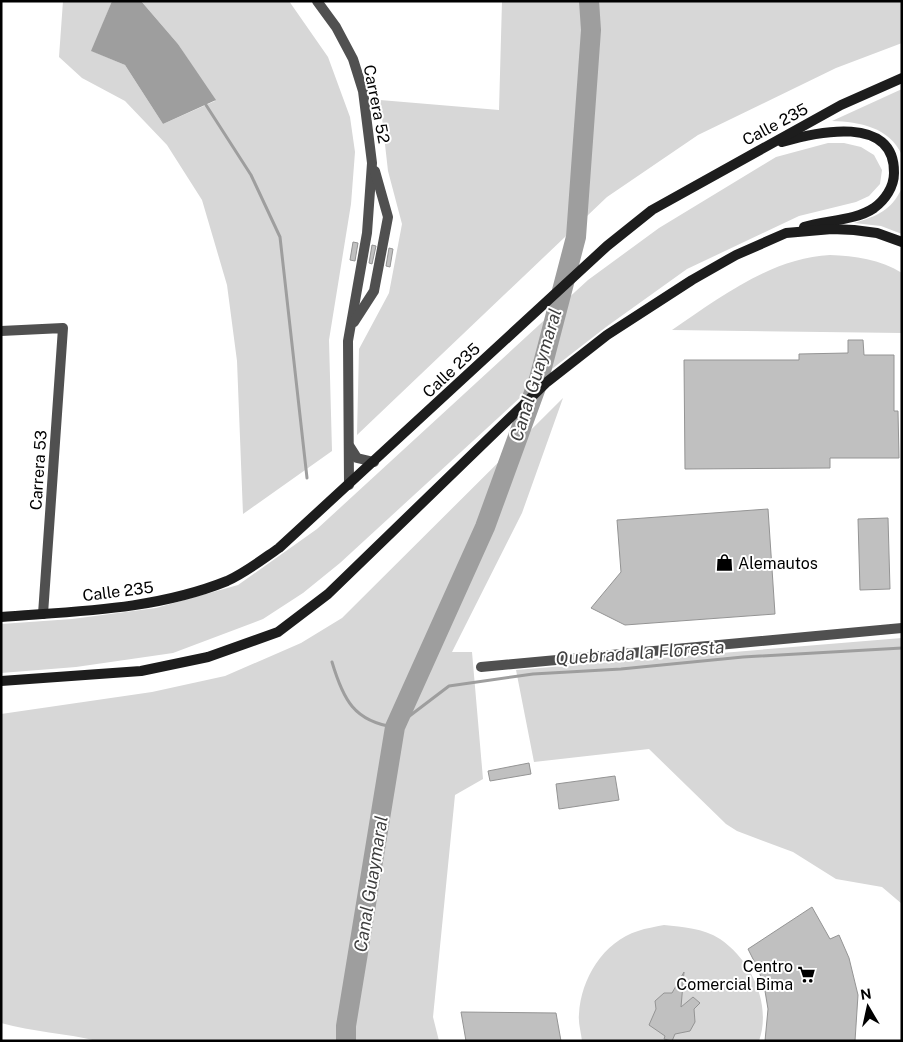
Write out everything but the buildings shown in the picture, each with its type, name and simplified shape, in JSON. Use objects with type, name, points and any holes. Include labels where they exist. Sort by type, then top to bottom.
[{"type":"main road","name":"Calle 235","points":[[1,617],[136,606],[183,596],[229,580],[279,548],[607,246],[652,210],[841,106],[902,78]]},
{"type":"main road","points":[[1,681],[141,671],[208,657],[278,632],[328,594],[547,382],[607,335],[736,254],[786,232],[855,215],[873,208],[887,196],[894,180],[894,161],[883,144],[866,134],[847,130],[821,133],[764,147]]},
{"type":"main road","points":[[786,232],[854,230],[877,233],[902,242]]},
{"type":"street","name":"Carrera 52","points":[[317,1],[336,27],[353,59],[366,109],[372,163],[367,233],[348,341],[349,485]]},
{"type":"street","name":"Carrera 52","points":[[350,327],[374,291],[388,216],[372,163]]},
{"type":"street","points":[[357,288],[362,282],[368,280],[373,283],[374,291]]},
{"type":"street","name":"Carrera 53","points":[[1,331],[63,328],[43,614]]},
{"type":"street","points":[[348,441],[357,458],[374,462]]},
{"type":"street","points":[[481,667],[902,628]]},
{"type":"shaded area","points":[[63,1],[112,1],[92,51],[125,65],[163,124],[215,101],[178,44],[141,1],[289,1],[328,57],[350,117],[355,152],[351,204],[329,340],[332,451],[243,514],[237,361],[227,285],[202,200],[167,145],[125,101],[82,78],[59,57]]},
{"type":"shaded area","points":[[112,1],[141,1],[178,44],[216,100],[163,124],[125,65],[91,51]]},
{"type":"shaded area","points":[[502,1],[902,1],[902,43],[836,68],[698,135],[607,197],[357,435],[359,349],[389,293],[402,224],[388,171],[380,100],[499,110]]},
{"type":"shaded area","points":[[902,89],[902,155],[890,138],[882,132],[863,125],[832,121]]},
{"type":"shaded area","points":[[828,143],[844,143],[861,147],[874,155],[882,170],[880,184],[869,196],[856,202],[799,216],[687,269],[606,327],[548,372],[340,563],[303,593],[263,619],[173,653],[76,667],[1,673],[1,624],[72,619],[156,608],[238,585],[317,529],[588,280],[659,228],[776,157]]},
{"type":"shaded area","points":[[902,188],[902,234],[881,226],[854,223],[882,212],[898,196]]},
{"type":"shaded area","points":[[830,255],[867,259],[885,264],[902,273],[902,333],[672,330],[727,293],[766,272],[787,263]]},
{"type":"shaded area","points":[[563,398],[522,513],[452,652],[472,652],[483,779],[455,795],[433,1017],[439,1041],[97,1041],[1,1023],[1,714],[152,692],[225,676],[301,643],[342,618]]},
{"type":"shaded area","points":[[902,638],[902,904],[882,887],[836,879],[793,852],[737,831],[726,824],[649,749],[534,762],[516,670]]},
{"type":"shaded area","points":[[664,925],[707,932],[720,939],[741,959],[756,984],[761,998],[763,1012],[759,1041],[582,1041],[579,1021],[581,1001],[589,975],[596,964],[604,953],[625,936]]},
{"type":"waterway","name":"Canal Guaymaral","points":[[346,1041],[346,1026],[395,727],[485,527],[539,379],[576,237],[591,30],[589,1]]},
{"type":"waterway","name":"Canal Guaymaral","points":[[206,105],[251,175],[280,237],[307,478]]},
{"type":"waterway","name":"Quebrada la Floresta","points":[[332,662],[341,687],[352,706],[369,720],[395,727],[449,686],[533,674],[621,669],[743,657],[902,648]]},
{"type":"place","name":"Alemautos","points":[[724,563]]},
{"type":"place","name":"Centro Comercial Bima","points":[[807,975]]}]
